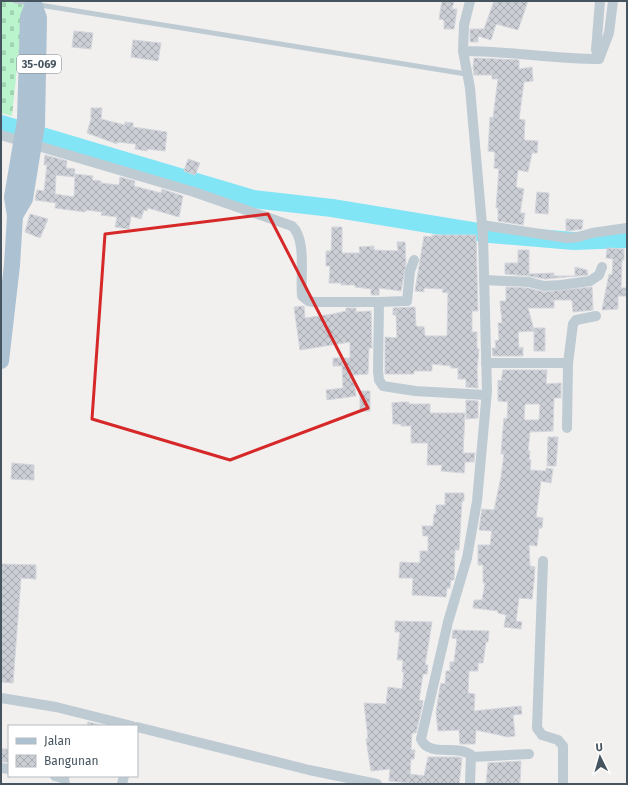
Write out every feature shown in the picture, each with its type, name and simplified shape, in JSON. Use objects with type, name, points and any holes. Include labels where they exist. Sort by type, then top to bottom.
[{"type":"main road","name":"35-069","points":[[1,361],[9,264],[15,216],[24,199],[29,134],[28,17],[34,2]]},
{"type":"main road","name":"35-069","points":[[15,216],[10,197],[29,134]]},
{"type":"street","points":[[470,1],[464,25],[463,51],[466,74],[470,88],[483,230],[486,395],[477,501],[467,558],[448,622],[421,739],[429,748],[466,750],[472,757],[470,784]]},
{"type":"street","points":[[599,59],[596,50],[600,1]]},
{"type":"street","points":[[599,59],[609,33],[613,1]]},
{"type":"street","points":[[463,51],[500,51],[570,59],[599,59]]},
{"type":"street","points":[[1,135],[29,134],[292,226],[297,231],[301,244],[302,296],[308,301],[407,301],[410,272],[414,260]]},
{"type":"street","points":[[483,230],[567,238],[627,228]]},
{"type":"street","points":[[484,280],[529,282],[544,286],[560,285],[590,281],[599,275],[602,267]]},
{"type":"street","points":[[380,302],[378,372],[379,380],[383,386],[414,391],[486,395]]},
{"type":"street","points":[[567,428],[568,364],[573,324],[576,320],[596,316]]},
{"type":"street","points":[[486,363],[568,364]]},
{"type":"street","points":[[543,561],[537,728],[542,735],[558,740],[563,746],[563,784]]},
{"type":"street","points":[[1,698],[56,708],[128,725]]},
{"type":"street","points":[[138,727],[309,770],[377,784]]},
{"type":"street","points":[[472,757],[529,754]]},
{"type":"street","points":[[60,777],[64,778],[65,784]]},
{"type":"lane","points":[[15,1],[34,2],[466,74]]},
{"type":"highlighted area","points":[[268,214],[368,408],[230,460],[92,419],[105,234]]},
{"type":"green space","points":[[1,1],[24,1],[12,116],[1,113]]},
{"type":"building","points":[[442,1],[454,1],[452,9],[457,9],[454,29],[444,29],[444,20],[439,19]]},
{"type":"building","points":[[494,1],[528,1],[518,30],[496,24],[491,40],[478,36],[478,42],[470,42],[470,29],[484,29]]},
{"type":"building","points":[[74,31],[93,33],[91,49],[72,47]]},
{"type":"building","points":[[133,40],[161,43],[158,61],[131,57]]},
{"type":"building","points":[[474,58],[519,60],[519,69],[532,67],[533,81],[524,82],[519,119],[525,120],[524,140],[538,141],[537,153],[532,153],[528,172],[518,170],[516,187],[524,189],[520,213],[525,213],[523,225],[498,221],[498,208],[496,208],[499,169],[494,168],[495,152],[488,151],[490,117],[493,118],[498,79],[492,79],[492,75],[474,75]]},
{"type":"building","points":[[91,108],[102,108],[101,119],[125,125],[125,122],[133,123],[133,127],[167,132],[165,151],[135,149],[136,144],[117,142],[117,144],[87,133],[91,119]]},
{"type":"building","points":[[45,155],[67,161],[66,168],[75,169],[74,177],[56,175],[55,194],[74,197],[75,174],[93,176],[92,180],[101,181],[101,183],[119,185],[120,177],[135,181],[134,186],[161,193],[162,189],[183,196],[179,217],[148,208],[147,211],[144,210],[141,219],[131,216],[129,229],[115,227],[117,217],[101,215],[102,212],[86,210],[85,212],[55,208],[56,203],[35,200],[37,190],[44,191],[47,165],[44,165]]},
{"type":"building","points":[[188,159],[200,163],[195,175],[184,171]]},
{"type":"building","points":[[537,192],[549,193],[548,214],[535,213]]},
{"type":"building","points":[[30,214],[48,219],[40,238],[25,232]]},
{"type":"building","points":[[566,219],[583,220],[582,229],[566,231]]},
{"type":"building","points":[[332,227],[342,227],[342,253],[360,253],[359,247],[374,246],[374,250],[398,251],[397,242],[405,242],[406,264],[401,291],[379,288],[379,295],[371,295],[371,289],[355,287],[355,285],[341,285],[341,283],[329,283],[330,266],[326,266],[326,251],[331,251]]},
{"type":"building","points":[[432,235],[476,235],[478,311],[472,311],[472,332],[477,332],[477,349],[479,349],[477,369],[478,388],[466,387],[466,379],[458,379],[458,368],[451,368],[451,366],[432,364],[432,371],[414,371],[414,374],[385,374],[385,337],[397,338],[396,315],[393,315],[393,308],[415,307],[416,326],[424,327],[425,336],[447,336],[448,293],[442,292],[443,289],[424,288],[424,292],[415,291],[424,236],[432,237]]},
{"type":"building","points":[[607,248],[624,249],[621,288],[627,288],[627,296],[618,296],[618,309],[602,310],[609,274],[612,275],[613,259],[606,258]]},
{"type":"building","points":[[518,250],[529,250],[529,274],[554,273],[554,276],[575,276],[575,267],[587,270],[588,275],[545,279],[505,274],[505,263],[518,263]]},
{"type":"building","points":[[506,287],[528,288],[544,292],[592,287],[593,310],[573,312],[572,300],[554,300],[554,308],[528,308],[534,330],[534,328],[545,328],[545,351],[534,351],[534,331],[518,332],[519,348],[523,347],[523,356],[493,356],[492,348],[496,348],[495,341],[499,340],[498,323],[502,323],[500,301],[506,301]]},
{"type":"building","points":[[304,306],[305,318],[346,311],[346,308],[356,308],[356,312],[371,311],[372,348],[369,348],[368,374],[353,375],[356,396],[327,400],[326,390],[343,388],[342,366],[333,366],[333,358],[350,358],[350,342],[300,350],[294,307]]},
{"type":"building","points":[[503,370],[547,370],[546,384],[561,383],[561,398],[554,398],[553,431],[530,432],[528,451],[530,451],[529,460],[531,460],[530,470],[546,471],[546,468],[553,469],[551,483],[541,481],[536,517],[543,518],[542,528],[539,528],[537,546],[529,545],[530,566],[535,567],[534,581],[532,599],[519,598],[516,621],[522,622],[521,629],[504,627],[506,615],[498,613],[498,611],[473,608],[474,600],[482,600],[485,583],[483,583],[483,565],[478,565],[478,545],[490,545],[492,531],[479,530],[482,509],[494,510],[504,454],[501,454],[504,418],[507,419],[508,402],[498,401],[498,380],[501,381]],"holes":[[[525,404],[540,404],[539,420],[524,420]]]},
{"type":"building","points":[[360,391],[370,391],[370,411],[360,411]]},
{"type":"building","points":[[466,400],[478,401],[478,418],[466,419]]},
{"type":"building","points":[[409,402],[409,404],[430,404],[430,413],[465,413],[463,453],[475,453],[474,462],[465,462],[464,473],[441,471],[442,465],[427,465],[428,443],[411,443],[411,426],[393,424],[392,403]]},
{"type":"building","points":[[548,437],[558,437],[556,466],[547,466]]},
{"type":"building","points":[[12,463],[34,465],[34,480],[11,479]]},
{"type":"building","points":[[445,493],[464,493],[464,501],[462,501],[459,550],[455,550],[454,580],[451,580],[450,588],[447,588],[446,597],[412,595],[413,578],[399,578],[400,562],[420,563],[420,551],[428,551],[428,536],[423,536],[422,526],[433,526],[434,514],[436,514],[436,505],[445,505]]},
{"type":"building","points":[[1,564],[36,565],[36,579],[21,578],[13,683],[1,682]]},
{"type":"building","points":[[395,621],[432,622],[425,665],[428,665],[427,674],[423,674],[419,700],[423,701],[422,707],[416,733],[412,733],[411,750],[415,750],[414,759],[411,759],[410,774],[424,776],[428,757],[458,757],[462,758],[459,784],[419,784],[389,781],[390,769],[371,771],[366,739],[368,738],[364,703],[386,704],[388,687],[402,689],[404,672],[402,672],[403,660],[397,660],[400,632],[395,632]]},
{"type":"building","points":[[453,630],[489,631],[483,663],[478,663],[478,671],[469,671],[468,693],[475,694],[474,711],[521,706],[522,714],[513,715],[515,736],[508,737],[476,730],[475,744],[460,744],[459,730],[438,731],[436,713],[441,683],[445,684],[446,671],[450,671],[450,662],[454,662],[457,639],[452,638]]},
{"type":"building","points":[[88,722],[101,725],[87,725]]},
{"type":"building","points":[[1,749],[8,749],[8,762],[1,762]]},
{"type":"building","points":[[521,761],[520,783],[486,784],[488,763]]},
{"type":"waterway","points":[[1,124],[253,199],[332,208],[490,234],[574,241],[627,239]]}]
